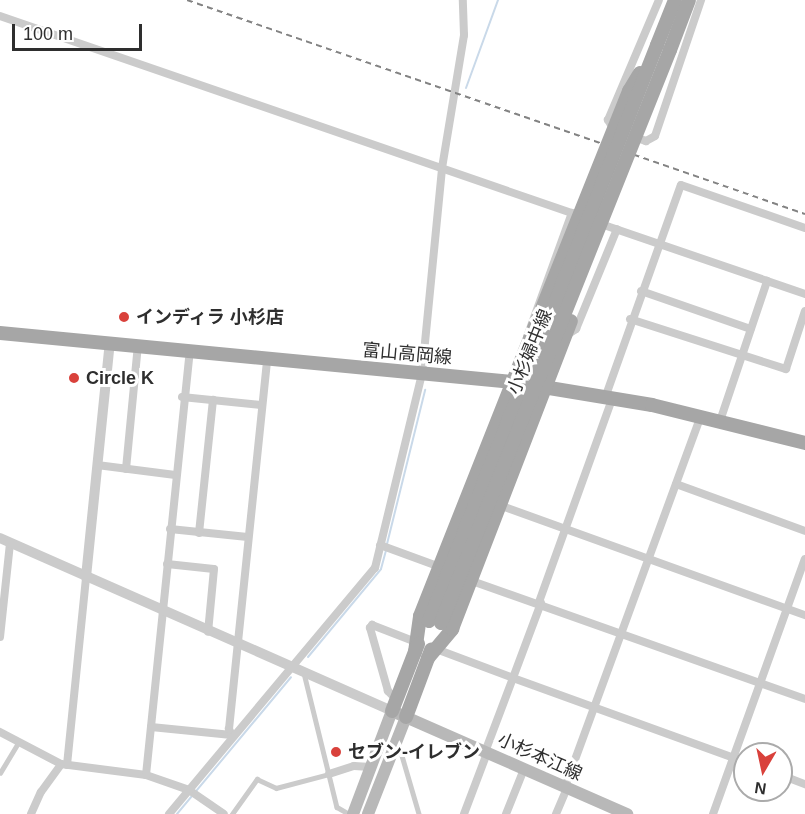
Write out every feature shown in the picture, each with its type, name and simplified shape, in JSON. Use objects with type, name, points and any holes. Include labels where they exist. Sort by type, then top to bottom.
[{"type":"main road","name":"小杉婦中線","points":[[664,48],[675,0]]},
{"type":"main road","name":"小杉婦中線","points":[[394,706],[416,647],[435,622],[664,48],[689,0]]},
{"type":"main road","points":[[416,647],[420,616],[629,91],[664,48]]},
{"type":"main road","points":[[432,653],[452,629],[469,580],[547,388],[571,321],[656,107],[664,48]]},
{"type":"main road","name":"富山高岡線","points":[[0,333],[513,382],[701,416],[805,443]]},
{"type":"main road","name":"小杉婦中線","points":[[406,717],[432,653],[435,622]]},
{"type":"main road","points":[[351,814],[394,706]]},
{"type":"main road","name":"小杉本江線","points":[[394,706],[406,717],[627,814]]},
{"type":"main road","points":[[368,814],[406,717]]},
{"type":"street","points":[[169,814],[232,735],[292,668],[375,568],[422,373],[442,168],[464,35],[463,0]]},
{"type":"street","points":[[659,0],[608,120],[610,129],[646,141],[655,136],[701,0]]},
{"type":"street","points":[[0,16],[805,294]]},
{"type":"street","points":[[464,814],[567,529],[609,398],[630,319],[681,185],[805,228]]},
{"type":"street","points":[[528,343],[528,326],[572,213]]},
{"type":"street","points":[[566,336],[576,330],[616,229]]},
{"type":"street","points":[[720,421],[767,281]]},
{"type":"street","points":[[640,291],[751,329]]},
{"type":"street","points":[[630,319],[786,369],[805,311]]},
{"type":"street","points":[[31,814],[40,792],[64,764],[110,342]]},
{"type":"street","points":[[126,469],[138,345]]},
{"type":"street","points":[[146,775],[182,397],[190,351]]},
{"type":"street","points":[[232,735],[229,729],[267,359]]},
{"type":"street","points":[[182,397],[261,405]]},
{"type":"street","points":[[200,532],[213,400]]},
{"type":"street","points":[[556,814],[701,416]]},
{"type":"street","points":[[97,465],[175,475]]},
{"type":"street","points":[[676,484],[805,531]]},
{"type":"street","points":[[499,505],[805,615]]},
{"type":"street","points":[[170,529],[248,537]]},
{"type":"street","points":[[0,637],[5,541],[292,668],[394,706]]},
{"type":"street","points":[[380,545],[440,567]]},
{"type":"street","points":[[740,742],[805,559]]},
{"type":"street","points":[[167,564],[214,569],[208,632]]},
{"type":"street","points":[[469,580],[540,602],[805,699]]},
{"type":"street","points":[[394,706],[370,628],[372,625],[416,647]]},
{"type":"street","points":[[432,653],[513,678],[733,758]]},
{"type":"street","points":[[151,727],[232,735]]},
{"type":"street","points":[[0,732],[64,764],[146,775],[189,790],[224,814]]},
{"type":"street","points":[[713,814],[733,761]]},
{"type":"street","points":[[329,774],[354,766],[371,767]]},
{"type":"street","points":[[506,814],[524,769]]},
{"type":"lane","points":[[440,567],[469,580]]},
{"type":"lane","points":[[304,673],[337,807],[351,814]]},
{"type":"lane","points":[[397,740],[419,814]]},
{"type":"lane","points":[[0,773],[19,741]]},
{"type":"lane","points":[[232,814],[257,779],[276,788],[329,774]]},
{"type":"waterway","points":[[466,88],[498,0]]},
{"type":"waterway","points":[[387,544],[425,390]]},
{"type":"waterway","points":[[308,657],[381,569],[386,550]]},
{"type":"waterway","points":[[177,814],[291,677]]},
{"type":"railway","points":[[187,0],[805,214]]},
{"type":"place","name":"インディラ 小杉店","points":[[124,317]]},
{"type":"place","name":"Circle K","points":[[74,378]]},
{"type":"place","name":"セブン-イレブン","points":[[336,752]]}]
